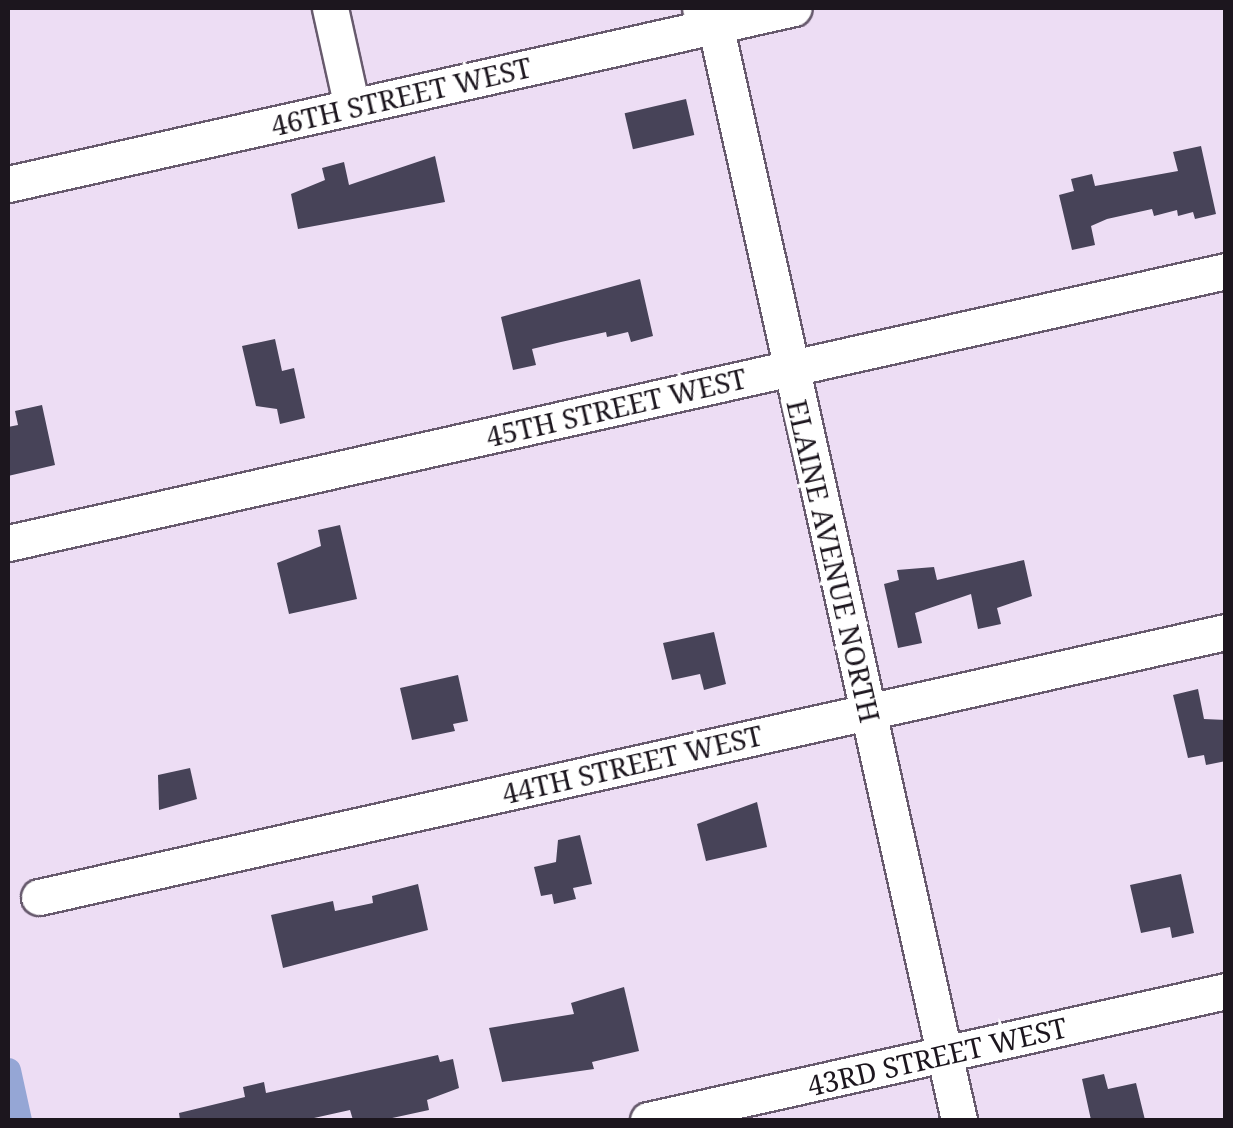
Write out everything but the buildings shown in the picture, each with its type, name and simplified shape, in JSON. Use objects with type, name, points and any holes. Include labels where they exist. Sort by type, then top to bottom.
[{"type":"street","points":[[330,8],[352,107]]},
{"type":"street","name":"46TH STREET WEST","points":[[9,179],[352,107],[708,16],[794,8]]},
{"type":"street","name":"ELAINE AVENUE NORTH","points":[[708,16],[960,1120]]},
{"type":"street","name":"45TH STREET WEST","points":[[8,543],[1226,271]]},
{"type":"street","name":"44TH STREET WEST","points":[[39,897],[1226,632]]},
{"type":"street","name":"43RD STREET WEST","points":[[648,1120],[1226,991]]},
{"type":"waterway","points":[[8,1070],[19,1120]]}]
